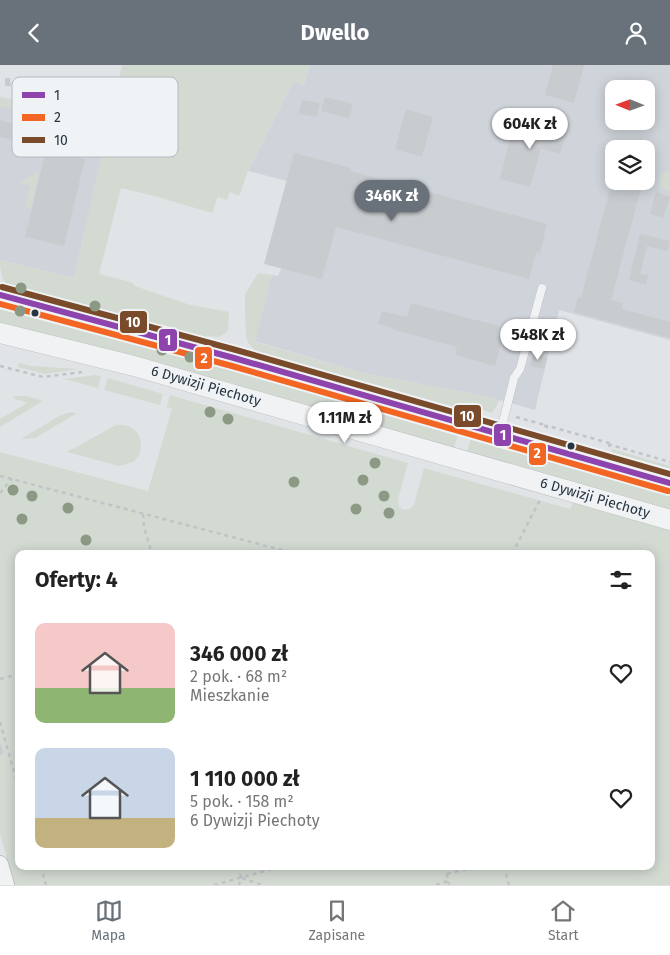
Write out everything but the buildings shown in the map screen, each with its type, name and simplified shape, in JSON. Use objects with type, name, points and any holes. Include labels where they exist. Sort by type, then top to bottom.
[{"type":"street","points":[[0,295],[234,358],[670,483]]},
{"type":"street","name":"6 Dywizji Piechoty","points":[[0,333],[134,366],[670,520]]},
{"type":"street","points":[[0,864],[6,885]]},
{"type":"lane","points":[[500,434],[514,378],[520,369],[542,288]]},
{"type":"path","points":[[516,417],[544,427],[548,425],[609,443],[611,447],[670,462]]},
{"type":"path","points":[[0,476],[281,550]]},
{"type":"path","points":[[0,493],[12,479]]},
{"type":"path","points":[[514,550],[542,495]]},
{"type":"path","points":[[143,514],[144,527],[151,550]]},
{"type":"path","points":[[0,679],[15,675]]},
{"type":"path","points":[[0,722],[15,775]]},
{"type":"path","points":[[42,870],[46,885]]},
{"type":"path","points":[[239,870],[241,877],[239,885]]},
{"type":"path","points":[[214,885],[268,870]]},
{"type":"path","points":[[446,870],[449,885]]},
{"type":"path","points":[[447,874],[462,870]]},
{"type":"path","points":[[505,870],[509,885]]},
{"type":"path","points":[[241,877],[262,885]]},
{"type":"path","points":[[436,885],[448,881]]},
{"type":"shaded area","points":[[122,65],[310,65],[304,85],[293,81],[248,171],[239,196],[230,192],[227,200],[218,197],[212,213],[121,188],[99,274],[131,282],[135,286],[190,305],[229,312],[227,332],[219,337],[207,336],[205,341],[12,289],[2,276],[0,260],[74,278],[101,157],[178,157],[178,77],[119,77]]},
{"type":"shaded area","points":[[310,65],[670,65],[670,340],[559,310],[535,410],[489,397],[363,373],[254,341],[272,275],[278,276],[314,188],[248,171],[293,81],[304,85]]},
{"type":"shaded area","points":[[0,97],[12,100],[12,157],[102,157],[74,278],[0,260]]},
{"type":"shaded area","points":[[0,97],[12,100],[12,109],[0,106]]},
{"type":"shaded area","points":[[38,172],[31,208],[25,207],[30,186],[19,183]]},
{"type":"shaded area","points":[[670,172],[670,191],[658,187],[661,173]]},
{"type":"shaded area","points":[[258,273],[272,275],[255,342],[363,373],[500,400],[492,413],[466,405],[463,414],[259,355],[249,344],[246,337],[245,312],[245,294]]},
{"type":"shaded area","points":[[0,304],[127,337],[459,431],[454,448],[0,324]]},
{"type":"shaded area","points":[[19,363],[32,366],[79,369],[45,374],[18,367]]},
{"type":"shaded area","points":[[101,376],[98,388],[64,379]]},
{"type":"shaded area","points":[[108,378],[163,394],[160,405],[104,390]]},
{"type":"shaded area","points":[[170,395],[408,463],[398,499],[399,507],[404,510],[411,508],[414,504],[424,468],[570,509],[574,501],[670,528],[670,885],[14,885],[0,833],[0,452],[148,491],[172,409],[167,407]]},
{"type":"shaded area","points":[[15,396],[27,396],[43,401],[0,427],[0,419],[27,403],[13,398]]},
{"type":"shaded area","points":[[71,412],[77,413],[35,438],[21,439],[61,415]]},
{"type":"shaded area","points":[[116,425],[131,427],[139,436],[141,449],[134,462],[119,466],[67,452]]},
{"type":"shaded area","points":[[472,435],[670,492],[670,511],[467,452]]},
{"type":"shaded area","points":[[612,449],[670,466],[670,474],[633,463],[611,452]]},
{"type":"transit line","name":"10","points":[[2,287],[236,350],[670,474]]},
{"type":"transit line","name":"1","points":[[0,295],[234,358],[670,483]]},
{"type":"transit line","name":"2","points":[[0,304],[232,366],[668,491]]}]
